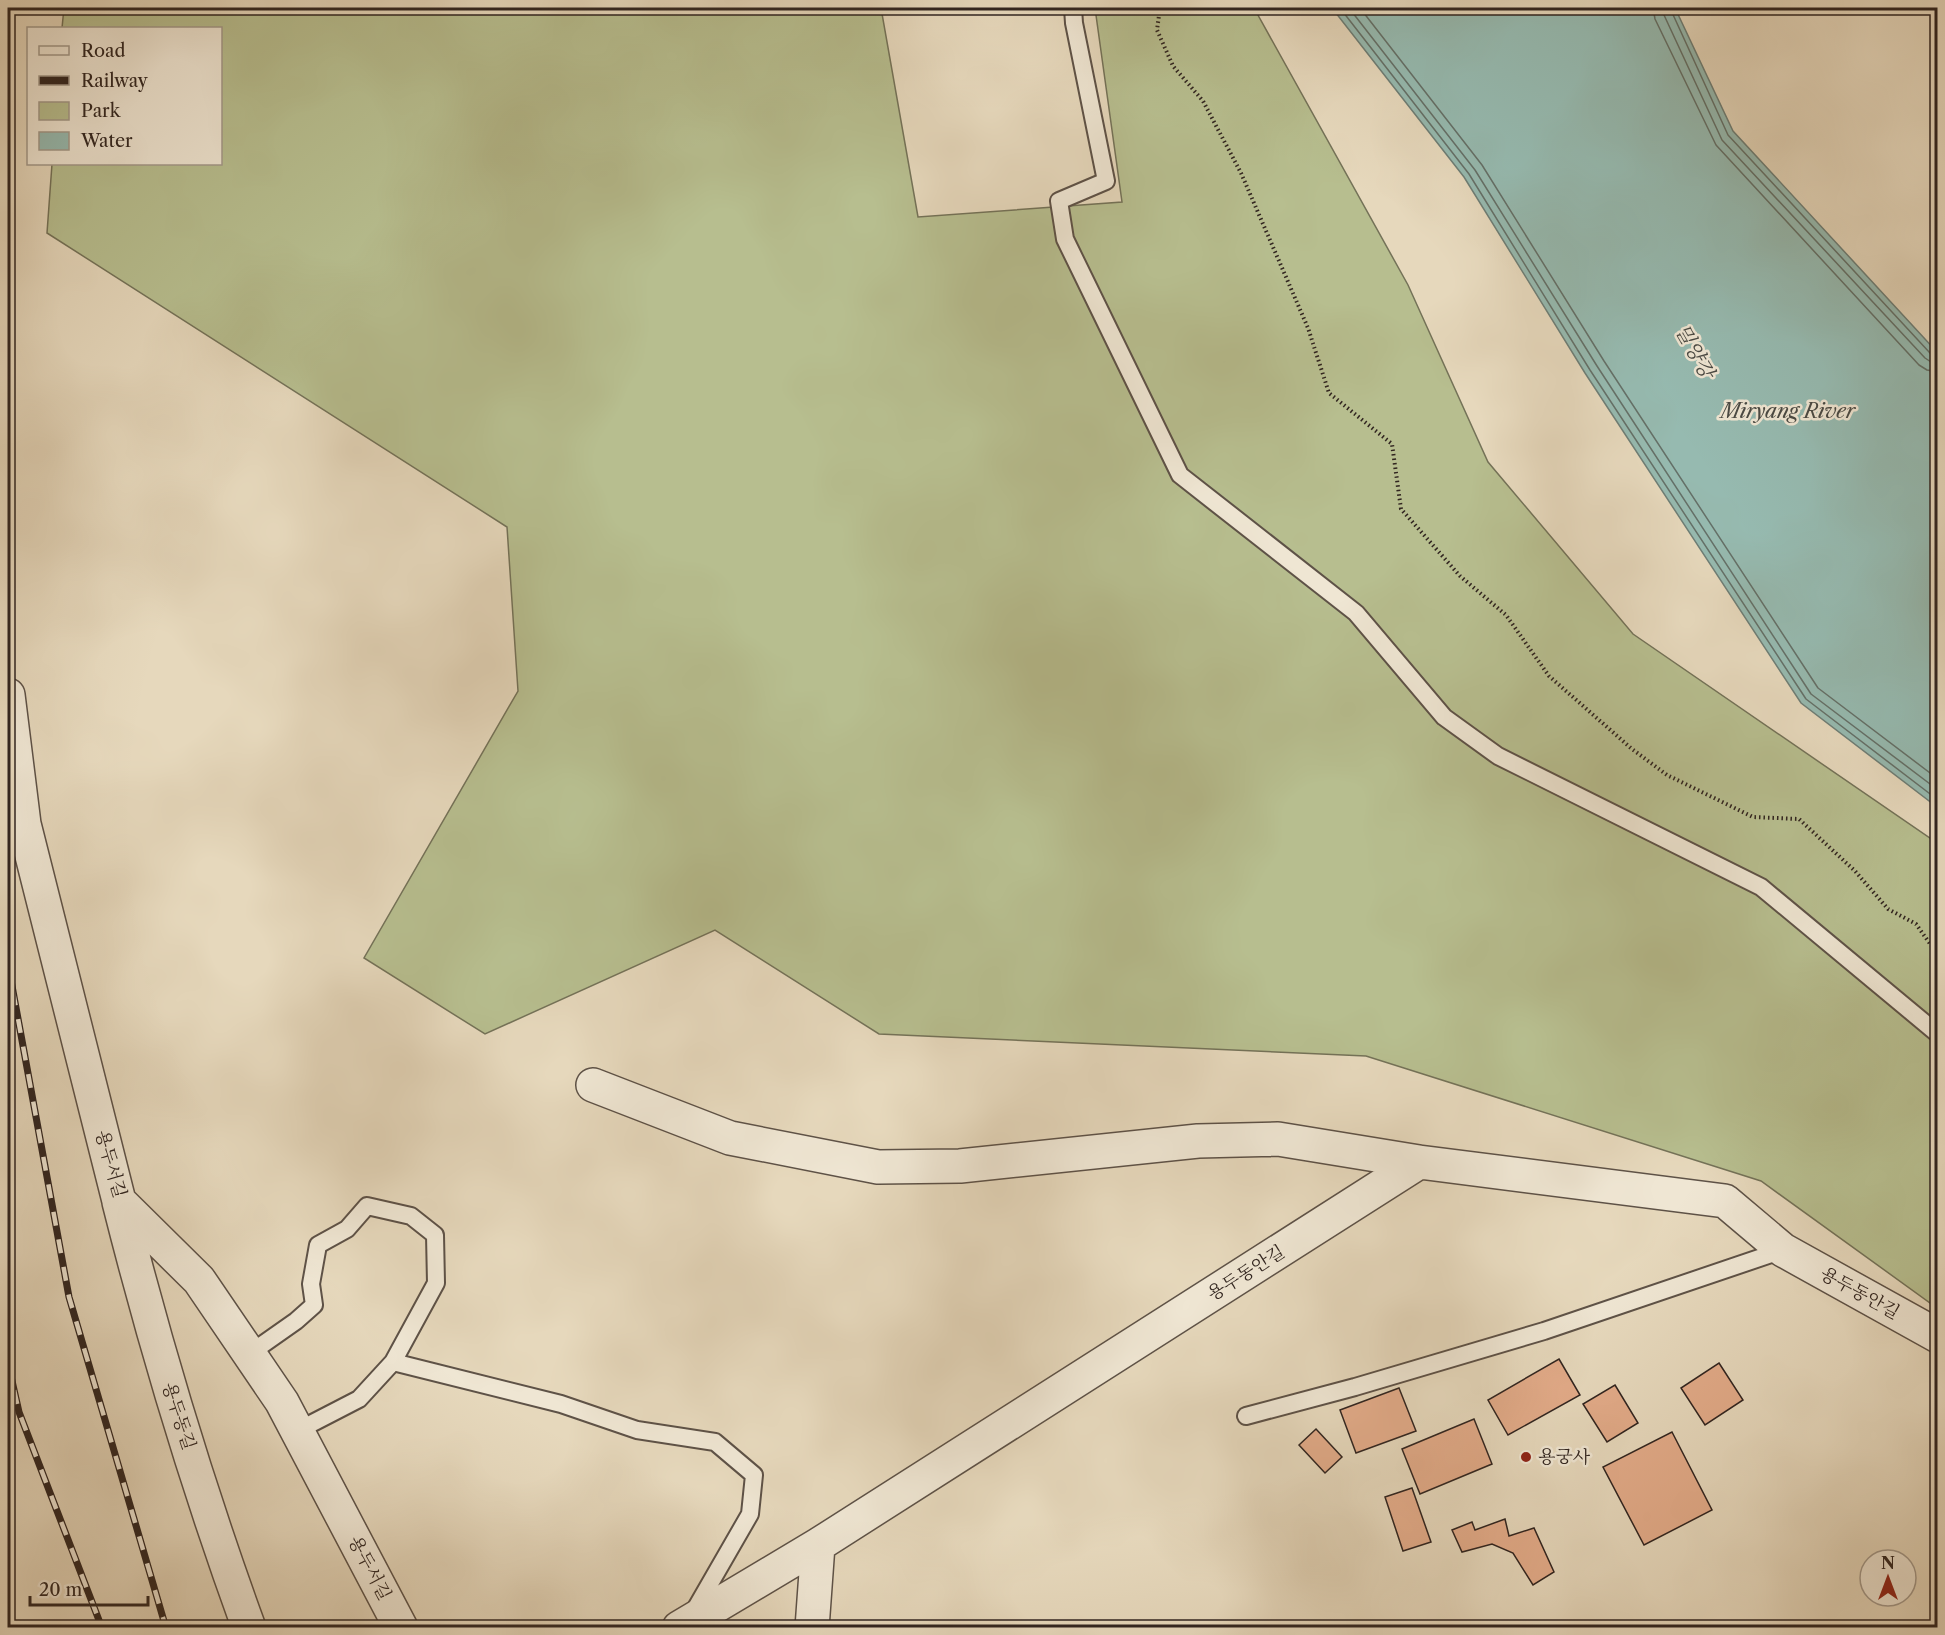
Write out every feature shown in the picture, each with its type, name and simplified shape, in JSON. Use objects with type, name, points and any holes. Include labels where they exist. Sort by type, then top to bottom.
[{"type":"street","name":"용두서길","points":[[8,695],[24,824],[119,1201],[199,1280],[282,1402],[401,1628]]},
{"type":"street","points":[[593,1085],[730,1138],[878,1167],[960,1166],[1198,1141],[1278,1139],[1419,1162]]},
{"type":"street","name":"용두동안길","points":[[683,1624],[818,1545],[1419,1162],[1725,1201],[1783,1250],[1938,1336]]},
{"type":"street","name":"용두동길","points":[[119,1201],[149,1320],[249,1628]]},
{"type":"street","points":[[812,1628],[818,1545]]},
{"type":"lane","points":[[1073,8],[1074,23],[1106,181],[1059,201],[1065,239],[1180,475],[1356,613],[1444,717],[1498,756],[1761,887],[1938,1034]]},
{"type":"lane","points":[[249,1354],[296,1321],[314,1305],[311,1284],[318,1245],[346,1229],[368,1206],[411,1216],[435,1235],[436,1283],[393,1362],[359,1399],[297,1431]]},
{"type":"lane","points":[[1246,1416],[1355,1387],[1544,1331],[1783,1250]]},
{"type":"lane","points":[[393,1362],[561,1404],[637,1430],[715,1442],[754,1474],[750,1514],[683,1624]]},
{"type":"path","points":[[1160,8],[1156,30],[1173,66],[1203,101],[1241,173],[1308,328],[1329,393],[1392,444],[1401,509],[1460,576],[1506,615],[1549,676],[1632,748],[1667,775],[1752,817],[1799,819],[1855,871],[1888,909],[1916,924],[1938,954]]},
{"type":"green space","points":[[64,8],[881,8],[918,217],[1122,202],[1095,8],[1254,8],[1408,285],[1488,462],[1633,634],[1937,843],[1937,1308],[1761,1181],[1366,1056],[879,1034],[715,930],[485,1034],[364,958],[518,691],[507,527],[47,233],[52,165],[222,165],[222,27],[62,27]]},
{"type":"water","name":"Miryang River","points":[[1332,8],[1675,8],[1733,131],[1937,352],[1937,807],[1801,703],[1585,373],[1464,177]]},
{"type":"building","points":[[1559,1359],[1580,1395],[1508,1435],[1488,1400]]},
{"type":"building","points":[[1719,1363],[1743,1400],[1705,1425],[1681,1388]]},
{"type":"building","points":[[1615,1385],[1638,1423],[1607,1442],[1583,1404]]},
{"type":"building","points":[[1399,1388],[1416,1431],[1356,1453],[1340,1410]]},
{"type":"building","points":[[1474,1419],[1492,1464],[1420,1494],[1402,1449]]},
{"type":"building","points":[[1316,1429],[1342,1457],[1325,1473],[1299,1445]]},
{"type":"building","points":[[1672,1432],[1712,1510],[1644,1545],[1603,1467]]},
{"type":"building","points":[[1412,1488],[1431,1542],[1403,1551],[1385,1497]]},
{"type":"building","points":[[1505,1519],[1509,1536],[1534,1528],[1554,1572],[1533,1585],[1513,1553],[1492,1544],[1462,1552],[1452,1530],[1472,1522],[1475,1530]]},
{"type":"railway","points":[[8,964],[69,1297],[166,1628]]},
{"type":"railway","points":[[8,1363],[19,1412],[102,1628]]},
{"type":"place","name":"용궁사","points":[[1526,1457]]},
{"type":"water label","name":"밀양강","points":[[1695,351]]}]
